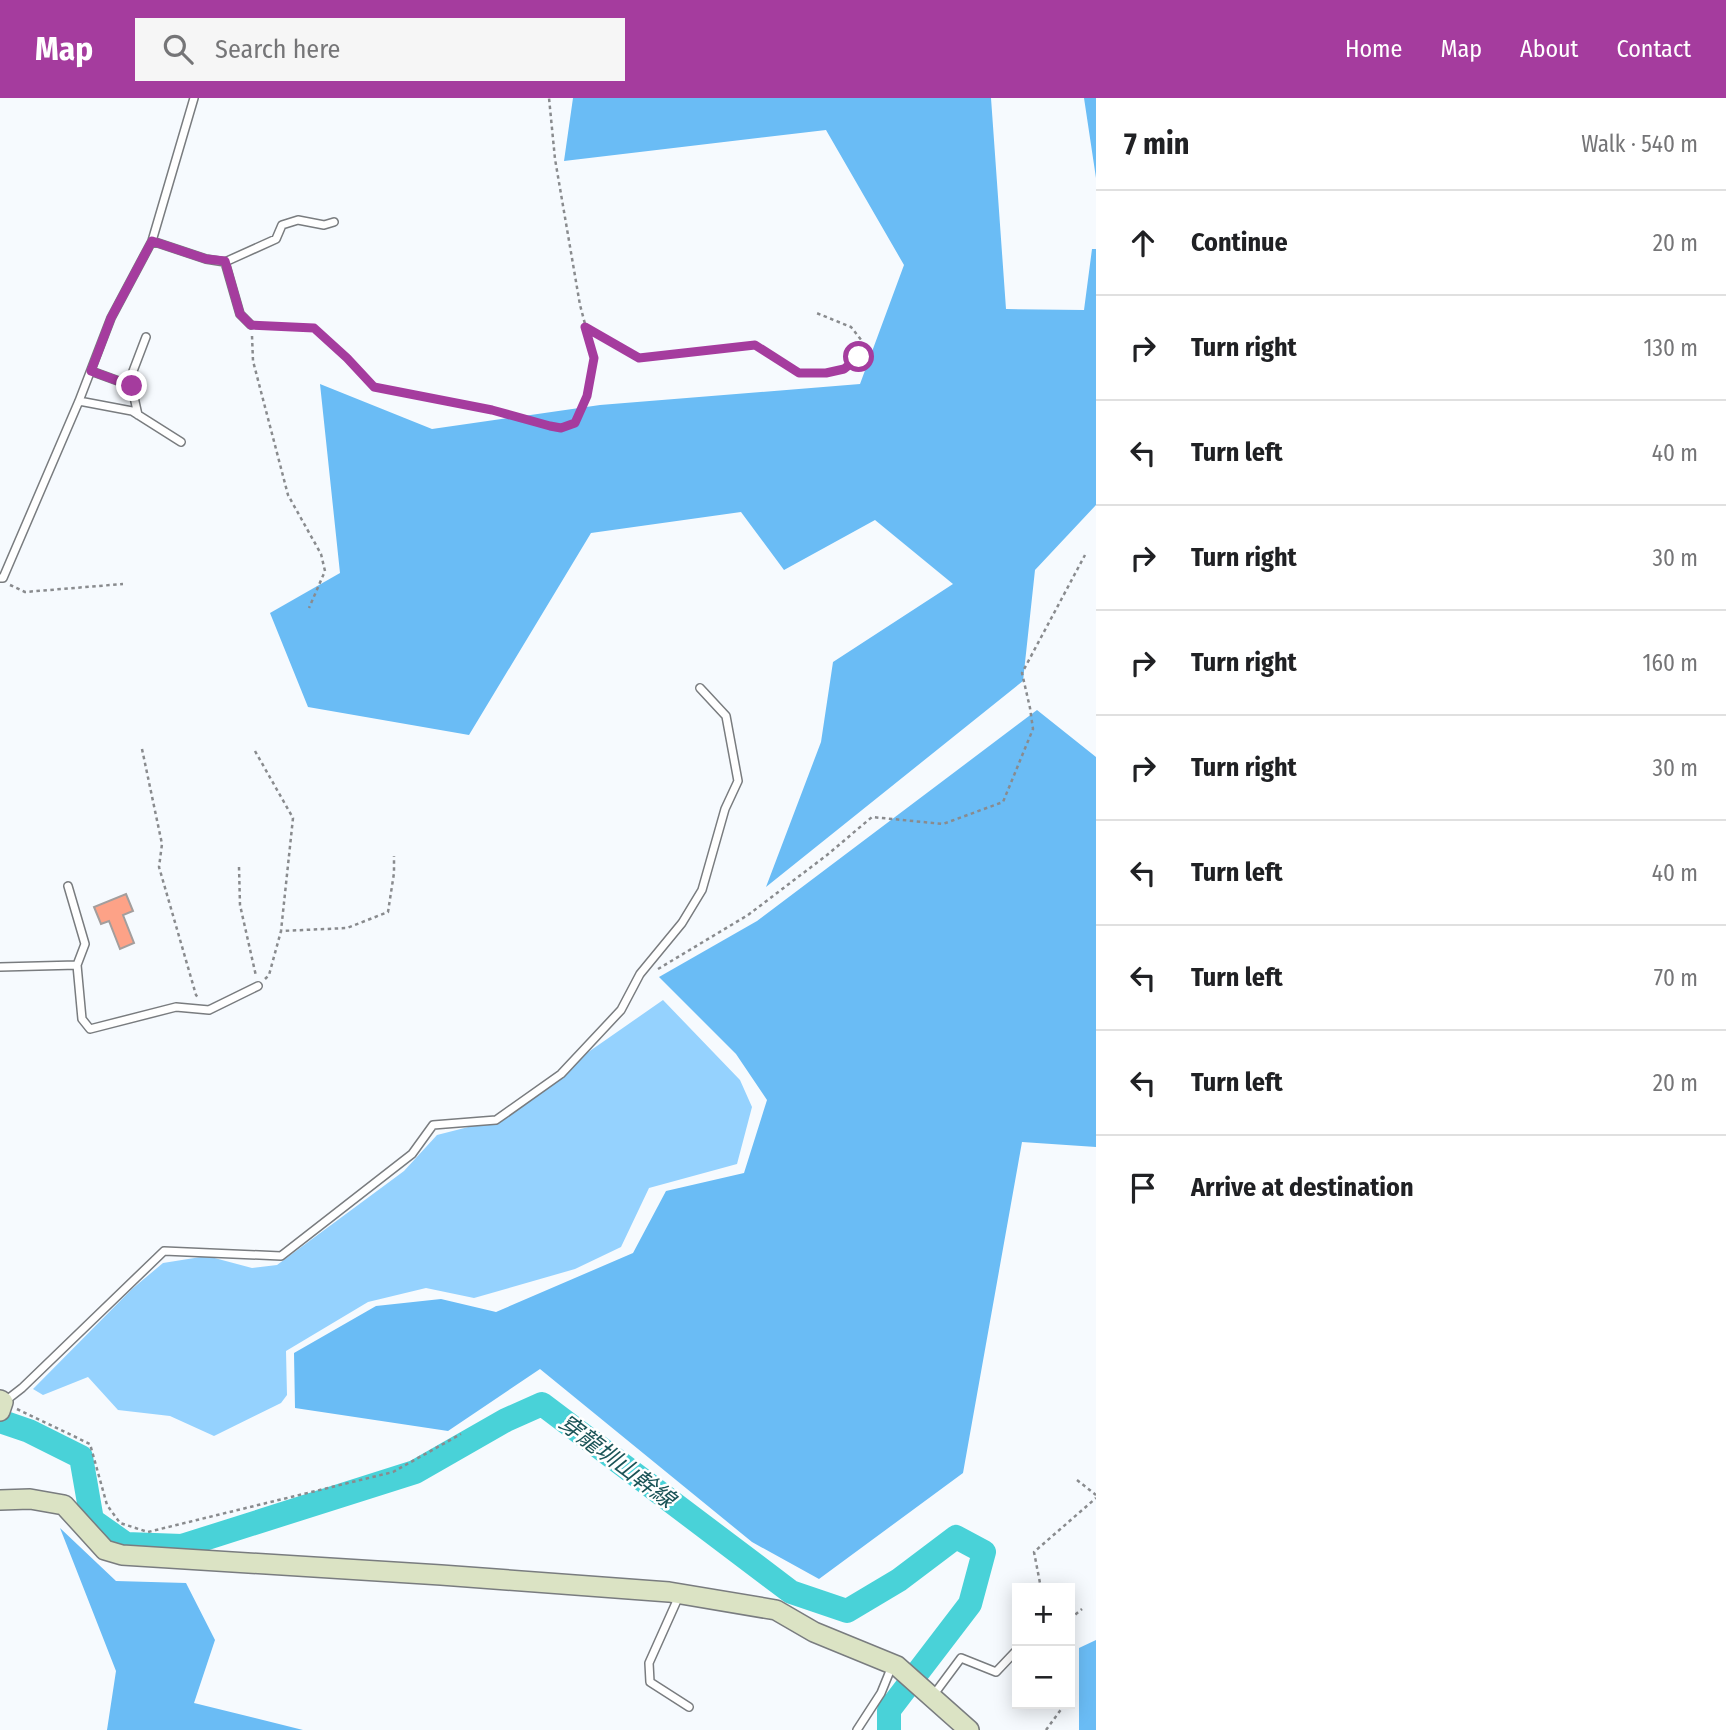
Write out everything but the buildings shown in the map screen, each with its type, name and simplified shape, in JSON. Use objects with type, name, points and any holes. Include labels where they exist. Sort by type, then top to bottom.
[{"type":"street","points":[[0,1500],[30,1499],[64,1505],[105,1550],[122,1555],[441,1575],[681,1594],[776,1610],[814,1632],[895,1665],[969,1730]]},
{"type":"lane","points":[[1,578],[79,401],[111,318],[152,241],[194,98]]},
{"type":"lane","points":[[152,241],[206,259],[225,261],[276,239],[282,225],[298,220],[324,225],[334,222]]},
{"type":"lane","points":[[225,261],[240,314],[251,325]]},
{"type":"lane","points":[[138,415],[130,379],[146,337]]},
{"type":"lane","points":[[91,371],[132,386]]},
{"type":"lane","points":[[79,401],[132,411],[181,442]]},
{"type":"lane","points":[[1,1404],[22,1388],[164,1251],[281,1256],[412,1154],[433,1125],[496,1120],[561,1074],[621,1010],[640,974],[682,923],[702,890],[724,810],[738,781],[726,716],[700,688]]},
{"type":"lane","points":[[68,886],[85,944],[77,965],[82,1019],[90,1029],[176,1006],[209,1010],[258,986]]},
{"type":"lane","points":[[0,967],[77,965]]},
{"type":"lane","points":[[681,1594],[649,1663],[650,1682],[689,1707]]},
{"type":"lane","points":[[930,1696],[961,1658],[996,1672],[1012,1655]]},
{"type":"lane","points":[[857,1730],[895,1665]]},
{"type":"path","points":[[309,608],[325,571],[321,554],[288,495],[253,361],[251,325],[314,328],[374,387],[492,410],[561,428],[575,423],[587,396],[594,358],[580,305],[555,159],[549,98]]},
{"type":"path","points":[[585,327],[639,358],[755,345],[799,373],[826,373],[844,369],[859,357],[862,341],[851,327],[814,312]]},
{"type":"path","points":[[640,974],[657,970],[748,915],[872,817],[943,824],[1003,802],[1033,729],[1021,673],[1085,555]]},
{"type":"path","points":[[1,578],[11,587],[24,592],[123,584]]},
{"type":"path","points":[[142,749],[162,844],[159,867],[195,995],[209,1010]]},
{"type":"path","points":[[256,751],[293,818],[281,931],[269,975],[258,986]]},
{"type":"path","points":[[281,931],[346,928],[388,912],[394,856]]},
{"type":"path","points":[[239,867],[240,905],[258,986]]},
{"type":"path","points":[[1,1404],[90,1444],[107,1505],[120,1522],[148,1532],[393,1472],[461,1434]]},
{"type":"path","points":[[1040,1583],[1034,1552],[1096,1497],[1077,1480]]},
{"type":"path","points":[[1075,1615],[1082,1609]]},
{"type":"path","points":[[1046,1730],[1061,1709]]},
{"type":"shaded area","points":[[573,98],[991,98],[1006,309],[1084,310],[1092,249],[1096,249],[1096,505],[1035,570],[1023,681],[766,887],[821,742],[833,662],[953,584],[875,520],[784,570],[741,512],[591,533],[469,735],[308,707],[270,613],[340,573],[320,384],[432,429],[600,405],[860,384],[904,265],[826,130],[564,161]]},
{"type":"shaded area","points":[[1084,98],[1096,98],[1096,178]]},
{"type":"shaded area","points":[[1037,710],[1096,757],[1096,1147],[1022,1142],[963,1473],[819,1579],[752,1542],[540,1369],[448,1431],[295,1408],[294,1353],[376,1306],[441,1299],[496,1312],[633,1253],[666,1191],[744,1173],[767,1100],[736,1054],[659,977],[757,921]]},
{"type":"shaded area","points":[[663,1000],[740,1080],[752,1107],[737,1164],[649,1188],[621,1247],[575,1269],[474,1298],[426,1288],[368,1302],[286,1351],[287,1395],[281,1403],[214,1436],[170,1416],[118,1410],[88,1377],[43,1395],[33,1389],[132,1289],[163,1263],[207,1256],[252,1268],[277,1265],[404,1171],[437,1135],[488,1122]]},
{"type":"shaded area","points":[[60,1528],[116,1581],[186,1583],[215,1640],[194,1703],[303,1730],[107,1730],[116,1671]]},
{"type":"shaded area","points":[[1096,1640],[1096,1730],[1079,1730],[1079,1648]]},
{"type":"waterway","name":"穿龍圳山幹線","points":[[0,1421],[29,1431],[81,1457],[92,1520],[126,1544],[182,1546],[415,1472],[506,1420],[542,1404],[791,1592],[847,1611],[899,1580],[956,1537],[984,1552],[970,1604],[889,1710],[889,1730]]},
{"type":"route","points":[[132,386],[91,371],[111,318],[152,241],[206,259],[225,261],[240,314],[251,325],[314,328],[374,387],[492,410],[561,428],[575,423],[587,396],[594,358],[585,327],[639,358],[755,345],[799,373],[826,373],[844,369],[859,357]]}]
